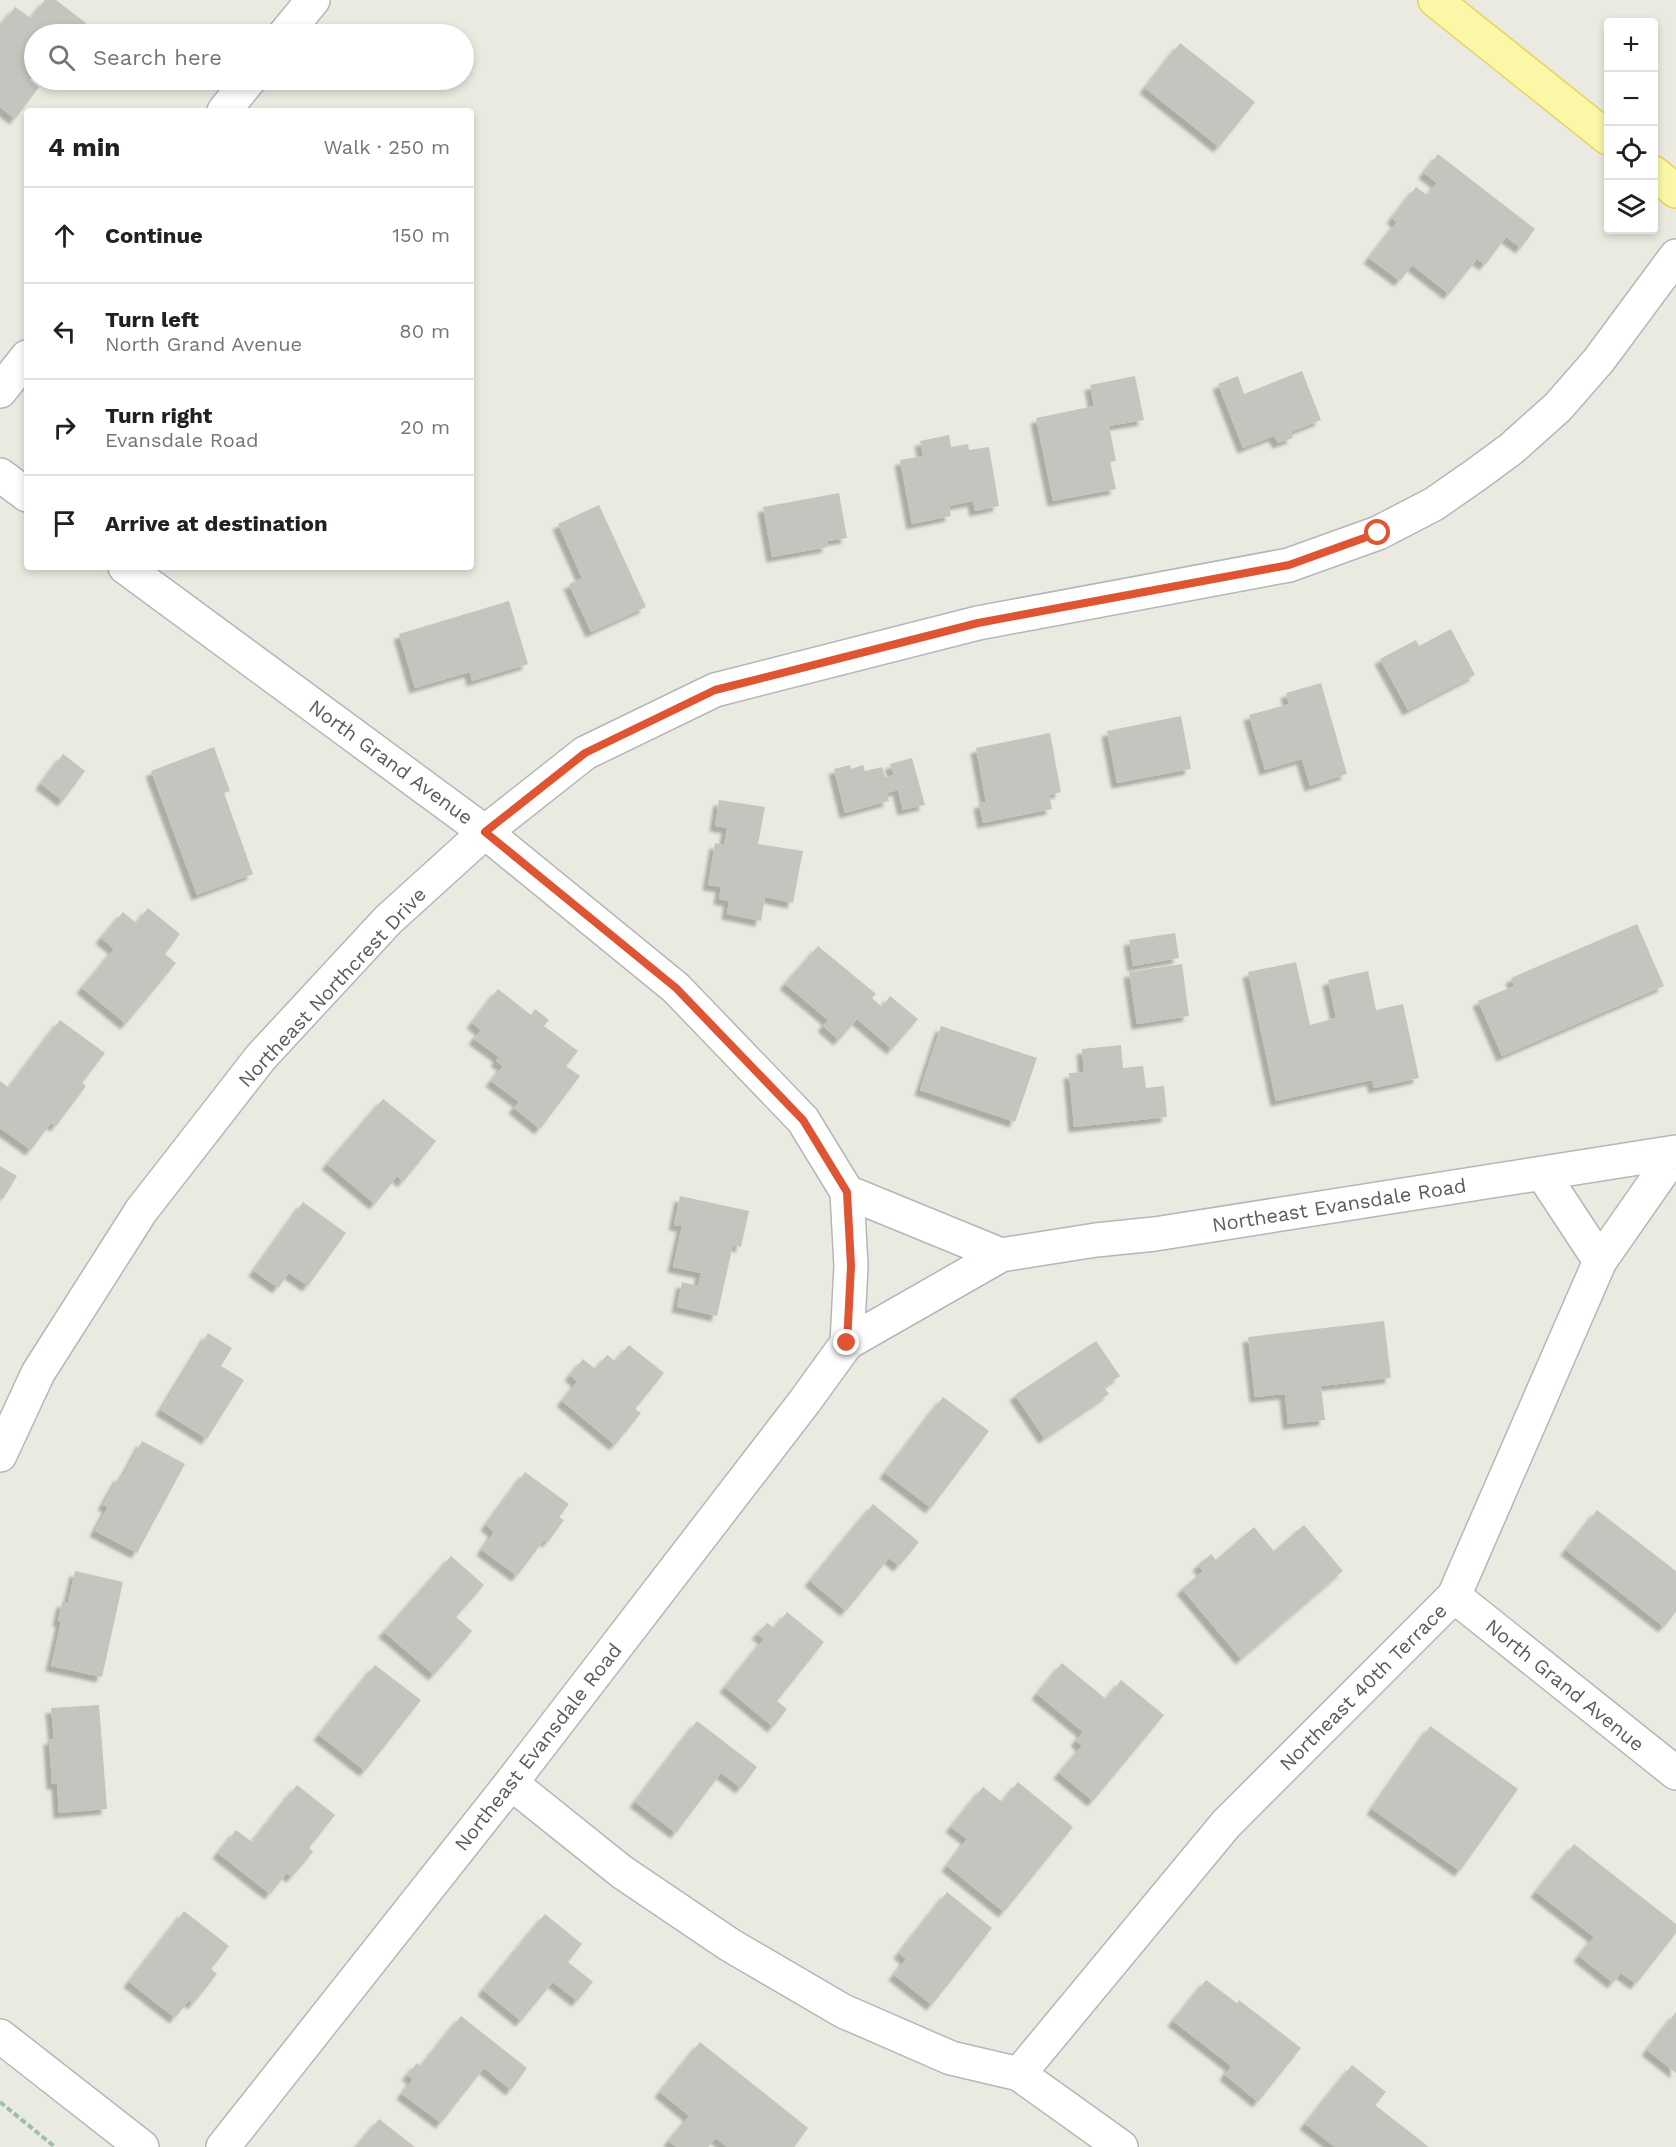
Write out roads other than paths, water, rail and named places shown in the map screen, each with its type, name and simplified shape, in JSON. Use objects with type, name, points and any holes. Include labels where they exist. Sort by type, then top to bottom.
[{"type":"main road","points":[[1435,0],[1604,135]]},
{"type":"main road","points":[[1658,177],[1676,191]]},
{"type":"street","points":[[293,24],[313,0]]},
{"type":"street","points":[[226,108],[241,90]]},
{"type":"street","name":"Northeast Northcrest Drive","points":[[0,1455],[38,1372],[141,1211],[254,1066],[388,920],[485,832],[585,753],[715,690],[978,623],[1289,565],[1378,533],[1434,504],[1477,474],[1511,449],[1558,407],[1599,360],[1676,256]]},
{"type":"street","points":[[0,391],[24,361]]},
{"type":"street","points":[[0,475],[24,493]]},
{"type":"street","name":"North Grand Avenue","points":[[129,570],[485,832],[676,988],[803,1120],[847,1192]]},
{"type":"street","name":"Northeast Evansdale Road","points":[[1001,1255],[1096,1240],[1155,1234],[1676,1152]]},
{"type":"street","name":"Northeast 40th Terrace","points":[[1019,2074],[1226,1824],[1454,1596],[1600,1261],[1676,1152]]},
{"type":"street","points":[[1542,1173],[1600,1261]]},
{"type":"street","points":[[847,1343],[851,1266],[847,1192],[1001,1255]]},
{"type":"street","points":[[847,1343],[1001,1255]]},
{"type":"street","name":"Northeast Evansdale Road","points":[[223,2147],[511,1783],[806,1401],[847,1343]]},
{"type":"street","name":"North Grand Avenue","points":[[1454,1596],[1676,1773]]},
{"type":"street","points":[[511,1783],[622,1872],[730,1945],[843,2011],[951,2058],[1019,2074],[1121,2147]]},
{"type":"street","points":[[0,2036],[142,2147]]}]
